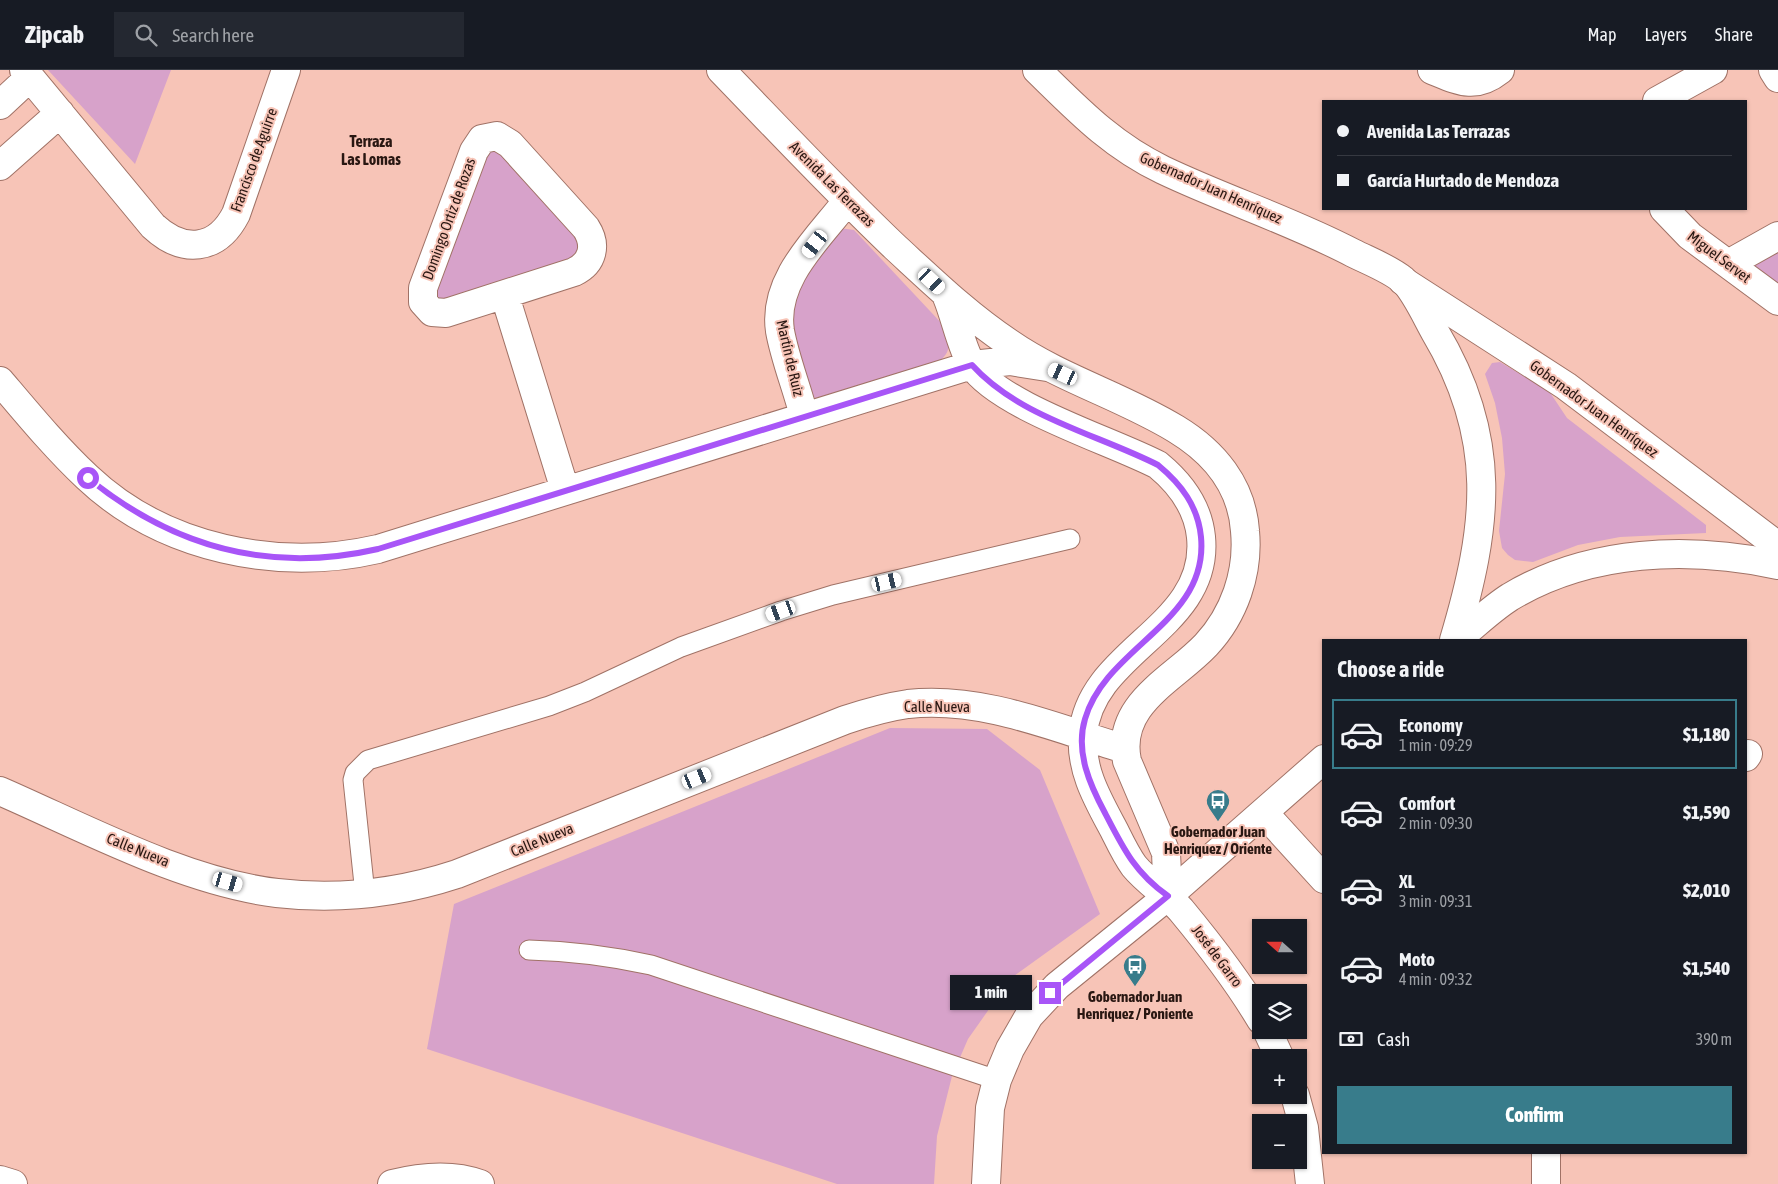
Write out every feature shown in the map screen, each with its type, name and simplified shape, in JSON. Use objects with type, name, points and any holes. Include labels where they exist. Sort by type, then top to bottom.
[{"type":"street","name":"Francisco de Aguirre","points":[[0,105],[27,74],[163,235],[181,243],[200,244],[222,234],[236,214],[286,70]]},
{"type":"street","name":"Avenida Las Terrazas","points":[[721,70],[847,201],[946,295],[990,330],[1047,367],[1164,421],[1204,448],[1220,466],[1232,485],[1244,520],[1246,558],[1241,584],[1232,607],[1205,646],[1141,704],[1128,728],[1125,749],[1127,761],[1166,852],[1168,896]]},
{"type":"street","name":"Gobernador Juan Henríquez","points":[[1037,70],[1094,126],[1139,158],[1165,171],[1321,236],[1403,281],[1566,386],[1778,546]]},
{"type":"street","points":[[1432,70],[1465,82],[1485,80],[1500,70]]},
{"type":"street","points":[[1659,100],[1713,70]]},
{"type":"street","points":[[1773,70],[1778,78]]},
{"type":"street","points":[[0,166],[60,113]]},
{"type":"street","name":"Domingo Ortiz de Rozas","points":[[497,136],[510,144],[586,228],[593,244],[592,254],[582,268],[505,296],[439,314],[427,308],[422,295],[474,151],[482,139],[497,136]]},
{"type":"street","name":"Martín de Ruiz","points":[[804,416],[780,331],[781,300],[793,272],[847,201]]},
{"type":"street","name":"Miguel Servet","points":[[1665,210],[1690,236],[1778,301]]},
{"type":"street","points":[[1728,264],[1778,236]]},
{"type":"street","name":"Gobernador Juan Henríquez","points":[[1403,281],[1443,344],[1458,377],[1477,437],[1483,502],[1480,535],[1474,568],[1455,639]]},
{"type":"street","name":"Avenida Las Terrazas","points":[[946,295],[972,365],[983,378],[1026,406],[1158,465],[1174,478],[1186,494],[1200,528],[1200,563],[1189,594],[1166,622],[1124,660],[1100,688],[1084,720],[1082,736],[1083,752],[1089,779],[1129,859],[1150,882],[1168,896]]},
{"type":"street","points":[[505,296],[565,490]]},
{"type":"street","name":"Avenida Las Terrazas","points":[[0,381],[88,478],[117,501],[144,518],[198,541],[258,556],[300,559],[349,555],[972,365],[1010,361],[1047,367]]},
{"type":"street","points":[[1456,639],[1509,598],[1569,570],[1604,561],[1640,555],[1676,554],[1738,558],[1778,565]]},
{"type":"street","name":"Calle Nueva","points":[[0,791],[148,855],[244,887],[309,896],[365,894],[403,889],[457,874],[845,720],[876,710],[909,704],[971,706],[999,710],[1125,749]]},
{"type":"street","points":[[986,1184],[990,1108],[997,1080],[1018,1032],[1042,1001],[1057,986],[1168,896],[1322,761]]},
{"type":"street","points":[[1264,813],[1322,877]]},
{"type":"street","name":"José de Garro","points":[[1168,896],[1226,966],[1252,1006]]},
{"type":"street","points":[[1297,1104],[1304,1128],[1310,1184]]},
{"type":"street","points":[[1546,1154],[1546,1184]]},
{"type":"street","points":[[392,1184],[425,1177],[473,1183]]},
{"type":"street","points":[[0,1180],[13,1184]]},
{"type":"lane","points":[[365,894],[353,780],[355,772],[368,760],[549,706],[585,692],[681,647],[781,611],[833,595],[1070,539]]},
{"type":"lane","points":[[529,950],[588,953],[651,965],[997,1080]]},
{"type":"shaded area","points":[[48,70],[171,70],[135,164]]},
{"type":"shaded area","points":[[490,143],[581,233],[581,256],[436,304],[431,301]]},
{"type":"shaded area","points":[[839,228],[854,230],[945,327],[949,346],[947,353],[940,361],[816,398],[812,397],[787,319],[793,284]]},
{"type":"shaded area","points":[[1778,251],[1778,287],[1752,266]]},
{"type":"shaded area","points":[[1500,362],[1549,391],[1567,418],[1706,525],[1706,533],[1620,537],[1578,545],[1533,562],[1515,560],[1508,555],[1502,548],[1499,531],[1505,474],[1502,438],[1495,403],[1485,374],[1492,363]]},
{"type":"shaded area","points":[[890,728],[987,729],[1040,770],[1100,914],[1011,978],[968,1039],[952,1076],[937,1136],[934,1184],[837,1184],[427,1049],[454,904]]},
{"type":"place","name":"Gobernador Juan Henriquez / Oriente","points":[[1218,822]]},
{"type":"place","name":"Gobernador Juan Henriquez / Poniente","points":[[1135,987]]},
{"type":"district","name":"Terraza Las Lomas","points":[[371,150]]},
{"type":"route","points":[[88,478],[117,501],[144,518],[198,541],[258,556],[320,559],[378,549],[972,365],[983,378],[1026,406],[1140,455],[1158,465],[1174,478],[1186,494],[1195,510],[1200,528],[1202,546],[1200,563],[1196,579],[1189,594],[1166,622],[1124,660],[1100,688],[1084,720],[1082,736],[1085,767],[1089,779],[1129,859],[1150,882],[1168,896],[1050,993]]}]
